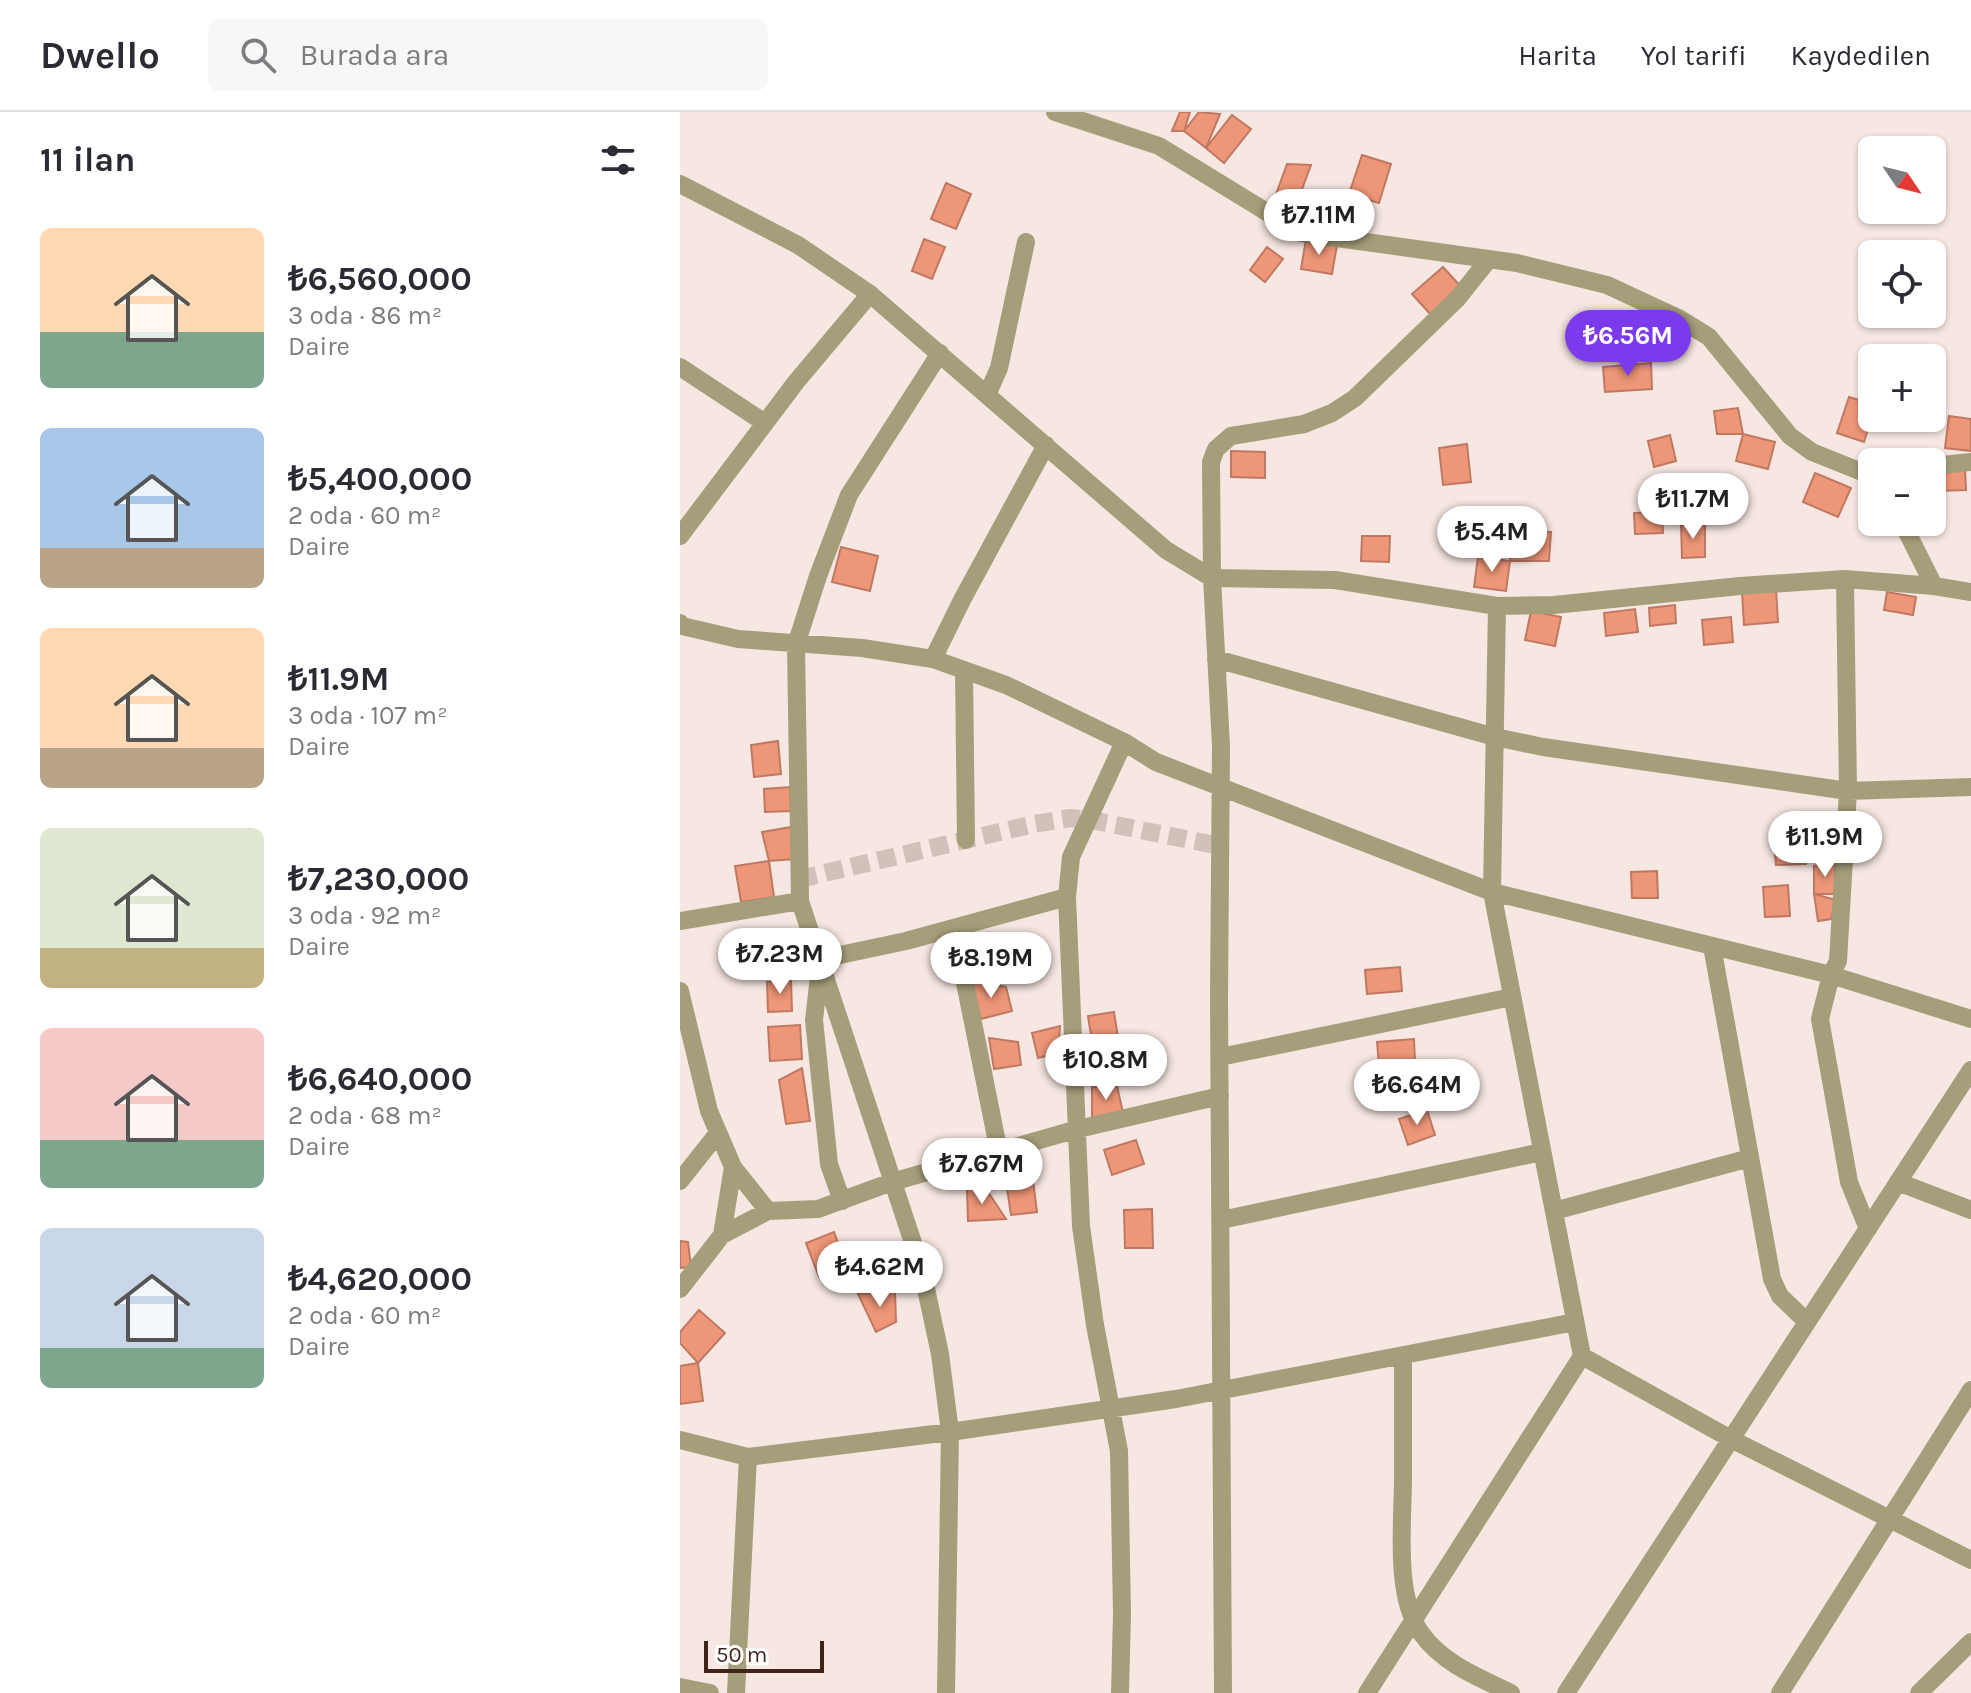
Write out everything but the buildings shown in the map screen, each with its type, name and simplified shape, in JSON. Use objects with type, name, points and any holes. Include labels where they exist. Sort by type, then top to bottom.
[{"type":"street","points":[[1055,112],[1159,146],[1301,233],[1517,263],[1607,285],[1680,319],[1709,337],[1790,436],[1812,452],[1858,470]]},
{"type":"street","points":[[680,184],[798,245],[870,294],[1166,550],[1212,578],[1335,580],[1497,606],[1554,605],[1845,579],[1971,592]]},
{"type":"street","points":[[987,395],[999,368],[1026,242]]},
{"type":"street","points":[[1223,1693],[1221,788],[1212,578],[1211,462],[1220,443],[1238,435],[1304,424],[1344,406],[1436,321],[1489,259]]},
{"type":"street","points":[[680,536],[796,382],[870,294]]},
{"type":"street","points":[[940,353],[849,495],[796,645],[800,901],[922,1270],[940,1354],[950,1432],[946,1693]]},
{"type":"street","points":[[680,367],[765,423]]},
{"type":"street","points":[[933,659],[1046,445]]},
{"type":"street","points":[[1946,465],[1971,462]]},
{"type":"street","points":[[1909,536],[1934,586]]},
{"type":"street","points":[[1845,579],[1848,791],[1838,961],[1831,975],[1820,1019],[1849,1182],[1868,1229]]},
{"type":"street","points":[[1367,1693],[1582,1356],[1492,892],[1497,606]]},
{"type":"street","points":[[681,628],[738,639],[862,648],[933,659],[1006,685],[1124,742],[1156,762],[1492,892],[1831,975],[1971,1019]]},
{"type":"street","points":[[1216,659],[1495,737],[1848,791],[1971,787]]},
{"type":"street","points":[[964,670],[966,840]]},
{"type":"street","points":[[1120,1693],[1119,1451],[1095,1325],[1081,1226],[1067,897],[1071,857],[1124,742]]},
{"type":"street","points":[[821,959],[954,928],[1067,897]]},
{"type":"street","points":[[680,921],[800,901]]},
{"type":"street","points":[[954,928],[999,1152]]},
{"type":"street","points":[[1712,946],[1772,1279],[1780,1296],[1807,1322]]},
{"type":"street","points":[[821,959],[814,1020],[829,1164],[842,1201]]},
{"type":"street","points":[[680,991],[709,1111],[733,1167],[768,1211]]},
{"type":"street","points":[[1220,1057],[1512,997]]},
{"type":"street","points":[[1566,1693],[1971,1070]]},
{"type":"street","points":[[680,1289],[722,1235],[768,1211],[818,1209],[892,1182],[1078,1129],[1220,1096]]},
{"type":"street","points":[[680,1181],[718,1133]]},
{"type":"street","points":[[1221,1220],[1542,1152]]},
{"type":"street","points":[[1554,1211],[1750,1158]]},
{"type":"street","points":[[722,1235],[733,1167]]},
{"type":"street","points":[[1898,1182],[1971,1210]]},
{"type":"street","points":[[680,1440],[748,1457],[950,1432],[1222,1390],[1575,1322]]},
{"type":"street","points":[[1403,1355],[1403,1551],[1405,1589],[1413,1621],[1446,1659],[1511,1693]]},
{"type":"street","points":[[1582,1356],[1731,1439],[1971,1560]]},
{"type":"street","points":[[1780,1693],[1971,1390]]},
{"type":"street","points":[[736,1693],[748,1457]]},
{"type":"street","points":[[1919,1693],[1971,1642]]},
{"type":"street","points":[[680,1687],[710,1693]]},
{"type":"tunnel","points":[[799,879],[1070,818],[1220,846]]}]
